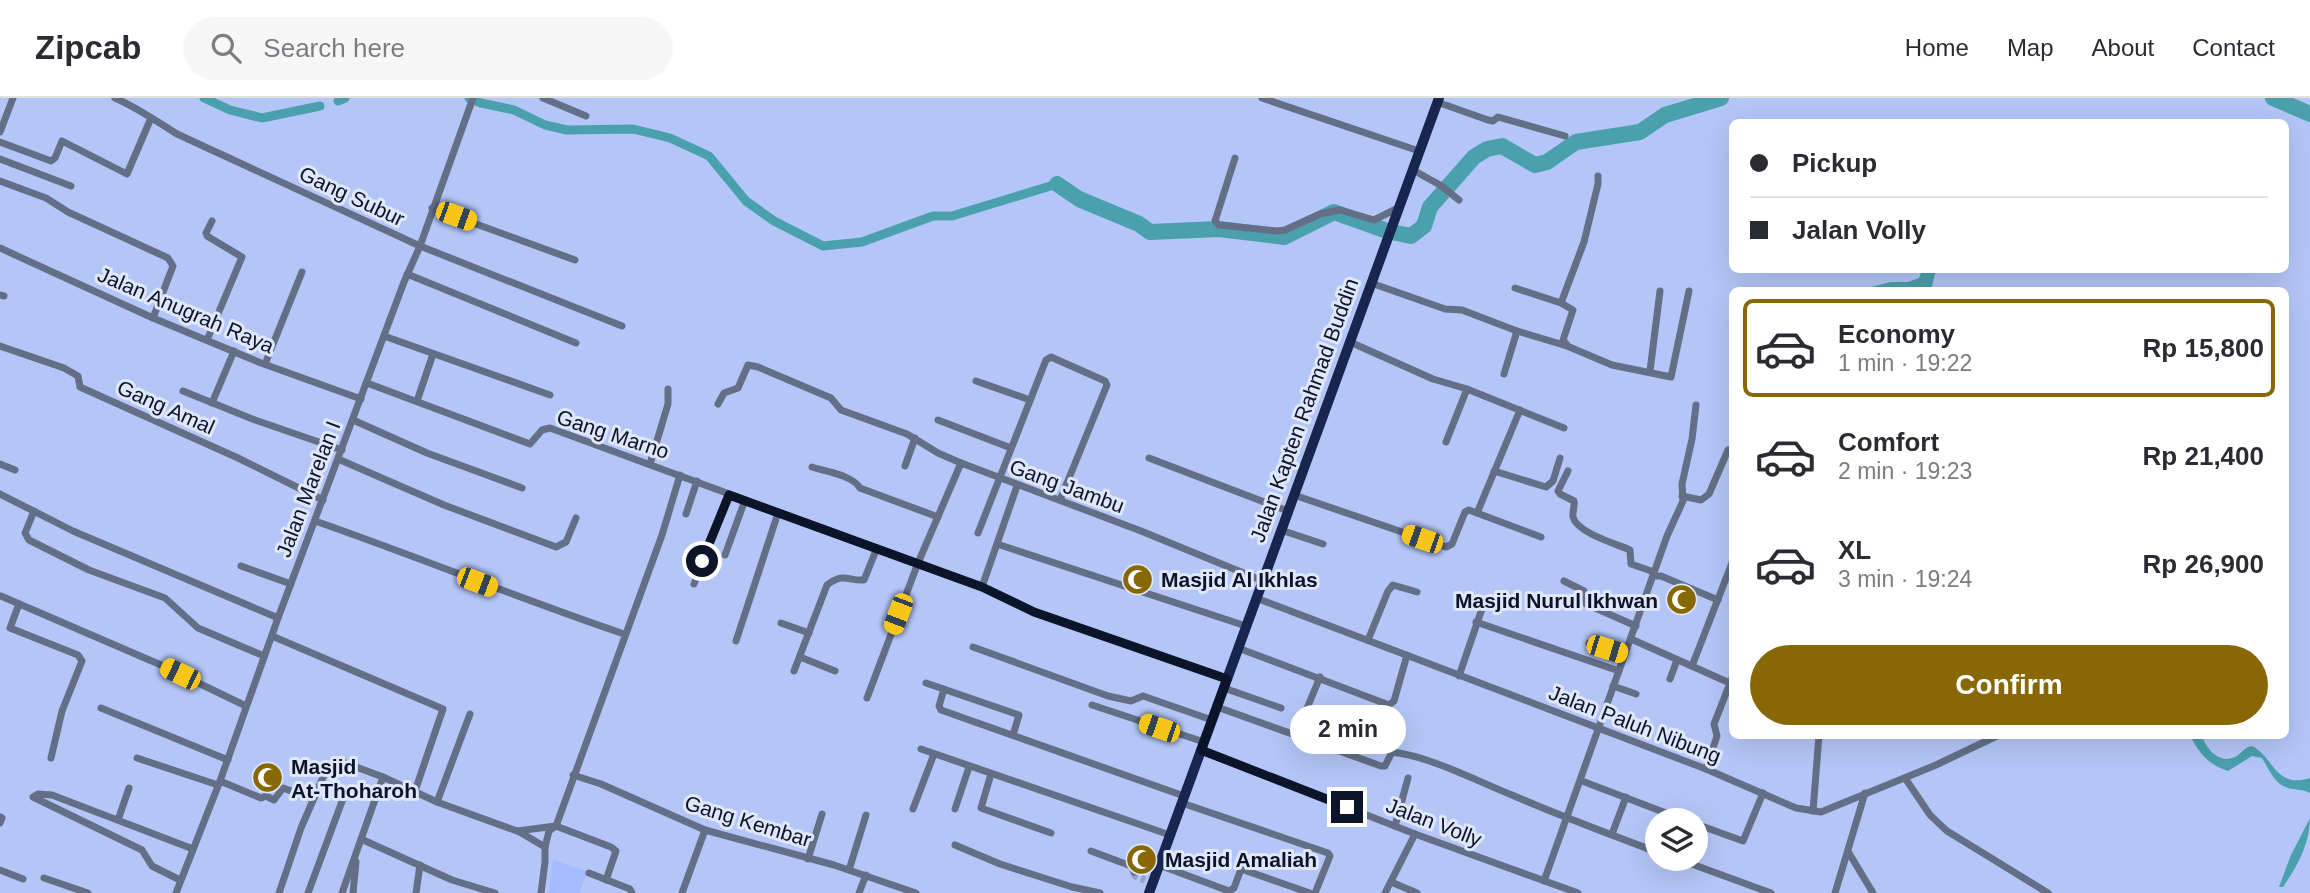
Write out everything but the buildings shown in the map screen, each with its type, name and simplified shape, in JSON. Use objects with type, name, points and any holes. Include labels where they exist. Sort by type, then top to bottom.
[{"type":"main road","name":"Jalan Kapten Rahmad Buddin","points":[[1150,888],[1438,100]]},
{"type":"street","points":[[0,132],[13,98]]},
{"type":"street","name":"Gang Subur","points":[[115,98],[138,108],[151,118],[211,150],[419,246],[622,326]]},
{"type":"street","name":"Jalan Marelan I","points":[[176,893],[228,760],[278,618],[472,98]]},
{"type":"street","points":[[543,98],[586,116]]},
{"type":"street","points":[[1262,98],[1419,151]]},
{"type":"street","points":[[1438,100],[1488,120],[1493,121],[1498,117],[1564,136]]},
{"type":"street","points":[[0,142],[51,161],[61,141],[127,174],[151,118]]},
{"type":"street","points":[[1236,158],[1215,221],[1219,226],[1278,231],[1327,212],[1343,211],[1374,220],[1398,208]]},
{"type":"street","points":[[0,159],[71,186]]},
{"type":"street","points":[[1413,170],[1440,185],[1459,200]]},
{"type":"street","points":[[1561,303],[1584,242],[1598,176]]},
{"type":"street","points":[[0,181],[46,198],[68,212],[168,258],[173,265],[153,318]]},
{"type":"street","points":[[432,208],[575,260]]},
{"type":"street","points":[[206,340],[242,257],[207,236],[212,221]]},
{"type":"street","name":"Jalan Anugrah Raya","points":[[0,248],[153,318],[265,364],[361,399]]},
{"type":"street","points":[[265,364],[302,272]]},
{"type":"street","points":[[407,274],[576,343]]},
{"type":"street","points":[[1371,283],[1445,309],[1471,313],[1567,346],[1612,365],[1671,377],[1689,291]]},
{"type":"street","points":[[1515,288],[1561,303],[1573,310],[1563,340],[1567,346]]},
{"type":"street","points":[[1650,371],[1660,290]]},
{"type":"street","points":[[1504,374],[1517,331]]},
{"type":"street","points":[[384,336],[550,395]]},
{"type":"street","points":[[1350,342],[1433,379],[1467,389],[1564,428]]},
{"type":"street","name":"Gang Amal","points":[[0,346],[64,369],[78,376],[80,387],[238,458],[323,500]]},
{"type":"street","points":[[212,403],[234,351]]},
{"type":"street","points":[[416,401],[433,354]]},
{"type":"street","points":[[978,533],[1046,360],[1051,357],[1105,381],[1107,385],[1060,500]]},
{"type":"street","name":"Gang Jambu","points":[[718,404],[724,393],[738,388],[746,366],[751,365],[831,398],[841,410],[915,438],[938,453],[961,463],[1263,581]]},
{"type":"street","points":[[976,381],[1030,400]]},
{"type":"street","name":"Gang Marno","points":[[367,383],[530,444],[542,430],[550,428],[982,587],[1034,612],[1225,683],[1281,708]]},
{"type":"street","points":[[650,464],[668,404],[668,389]]},
{"type":"street","points":[[1446,442],[1467,389]]},
{"type":"street","points":[[183,391],[341,450]]},
{"type":"street","points":[[1544,881],[1667,536],[1680,510],[1696,408]]},
{"type":"street","points":[[1477,513],[1520,410]]},
{"type":"street","points":[[353,420],[427,453],[522,488]]},
{"type":"street","points":[[938,420],[1011,448]]},
{"type":"street","points":[[905,466],[915,438]]},
{"type":"street","points":[[1683,499],[1701,500],[1709,494],[1729,450]]},
{"type":"street","points":[[1149,458],[1288,511]]},
{"type":"street","points":[[1494,471],[1546,487],[1553,481],[1560,458]]},
{"type":"street","points":[[338,459],[444,505],[556,547],[566,542],[576,518]]},
{"type":"street","points":[[867,698],[918,563],[961,463]]},
{"type":"street","points":[[0,464],[15,470]]},
{"type":"street","points":[[812,467],[938,517]]},
{"type":"street","points":[[1568,471],[1558,491],[1574,501],[1573,517],[1578,525],[1587,532],[1630,550],[1631,564],[1718,600]]},
{"type":"street","points":[[541,893],[549,831],[556,826],[662,534],[680,475]]},
{"type":"street","points":[[686,514],[698,481]]},
{"type":"street","points":[[982,587],[1017,486]]},
{"type":"street","points":[[0,494],[73,531],[278,618]]},
{"type":"street","points":[[694,584],[729,495]]},
{"type":"street","points":[[1294,495],[1446,547],[1451,544],[1465,512],[1469,510],[1541,537]]},
{"type":"street","points":[[725,555],[745,500]]},
{"type":"street","points":[[34,511],[25,533],[29,540],[89,569],[165,598],[198,628],[264,656]]},
{"type":"street","points":[[736,641],[778,513]]},
{"type":"street","points":[[315,521],[624,634]]},
{"type":"street","points":[[1281,530],[1323,544]]},
{"type":"street","points":[[997,544],[1246,626]]},
{"type":"street","points":[[794,671],[827,585],[846,576],[864,580],[877,548]]},
{"type":"street","points":[[241,566],[291,584]]},
{"type":"street","points":[[1692,666],[1729,577]]},
{"type":"street","points":[[1564,581],[1584,591],[1586,604],[1636,626]]},
{"type":"street","points":[[1368,640],[1393,585],[1417,592]]},
{"type":"street","points":[[1,596],[161,665],[246,706]]},
{"type":"street","name":"Jalan Paluh Nibung","points":[[1256,598],[1706,769],[1796,808],[1813,810]]},
{"type":"street","points":[[1459,676],[1485,600]]},
{"type":"street","points":[[19,604],[10,628],[78,655],[82,661],[62,711],[51,758]]},
{"type":"street","points":[[1476,622],[1619,671]]},
{"type":"street","points":[[781,623],[809,633]]},
{"type":"street","points":[[272,636],[443,709],[415,791]]},
{"type":"street","points":[[1631,639],[1729,681]]},
{"type":"street","points":[[1589,643],[1625,654]]},
{"type":"street","points":[[973,647],[1108,696],[1132,701],[1143,696],[1212,720]]},
{"type":"street","points":[[1238,648],[1389,705],[1394,701],[1409,656]]},
{"type":"street","points":[[800,657],[835,671]]},
{"type":"street","points":[[1670,679],[1677,660]]},
{"type":"street","points":[[1320,677],[1305,713],[1306,718],[1364,740]]},
{"type":"street","points":[[926,683],[1019,715],[1013,735]]},
{"type":"street","points":[[1613,686],[1636,694]]},
{"type":"street","points":[[944,689],[939,706],[941,710],[1329,854],[1312,893],[1241,869],[1234,888],[1229,891],[1159,865]]},
{"type":"street","points":[[1706,769],[1717,736],[1714,724],[1729,689]]},
{"type":"street","name":"Jalan Volly","points":[[1092,705],[1202,746],[1415,834],[1578,893]]},
{"type":"street","points":[[1217,707],[1381,766],[1385,766],[1392,751],[1401,753],[1449,769],[1645,847]]},
{"type":"street","points":[[101,708],[228,760]]},
{"type":"street","points":[[437,802],[470,714]]},
{"type":"street","points":[[1819,739],[1813,810],[1821,812],[1990,739]]},
{"type":"street","points":[[921,749],[1170,835]]},
{"type":"street","points":[[913,809],[934,754]]},
{"type":"street","points":[[137,758],[261,798],[266,796],[274,800],[283,788],[313,799]]},
{"type":"street","points":[[279,893],[313,799],[327,768],[337,761],[345,761],[437,802],[517,831],[545,847]]},
{"type":"street","points":[[955,809],[970,767]]},
{"type":"street","points":[[991,774],[981,808],[1051,833]]},
{"type":"street","name":"Gang Kembar","points":[[573,775],[601,784],[705,830],[866,875],[916,893]]},
{"type":"street","points":[[342,893],[383,777]]},
{"type":"street","points":[[1395,826],[1408,778]]},
{"type":"street","points":[[1905,778],[1930,815],[1947,831],[2048,893]]},
{"type":"street","points":[[1581,780],[1654,808]]},
{"type":"street","points":[[118,820],[129,788]]},
{"type":"street","points":[[308,893],[344,796],[350,792],[376,798]]},
{"type":"street","points":[[1708,828],[1743,841],[1763,793]]},
{"type":"street","points":[[1835,893],[1865,793]]},
{"type":"street","points":[[180,880],[152,866],[142,850],[33,797],[38,794],[52,795],[193,849]]},
{"type":"street","points":[[1612,834],[1626,797]]},
{"type":"street","points":[[808,859],[822,814]]},
{"type":"street","points":[[849,870],[866,815]]},
{"type":"street","points":[[0,817],[0,823]]},
{"type":"street","points":[[517,831],[556,826],[615,849],[606,880]]},
{"type":"street","points":[[682,893],[705,830]]},
{"type":"street","points":[[1385,893],[1415,834]]},
{"type":"street","points":[[361,839],[452,880],[495,893]]},
{"type":"street","points":[[955,845],[1000,864],[1100,893]]},
{"type":"street","points":[[1091,851],[1131,866],[1134,872]]},
{"type":"street","points":[[1849,853],[1873,893]]},
{"type":"street","points":[[353,893],[356,854]]},
{"type":"street","points":[[416,893],[420,865]]},
{"type":"street","points":[[0,870],[23,879]]},
{"type":"street","points":[[1708,870],[1771,893]]},
{"type":"street","points":[[589,873],[630,888],[632,893]]},
{"type":"street","points":[[859,893],[866,875]]},
{"type":"street","points":[[44,878],[88,893]]},
{"type":"street","points":[[1391,882],[1418,893]]},
{"type":"street","points":[[612,893],[615,883]]},
{"type":"shaded area","points":[[1921,273],[1935,273],[1932,287],[1872,287],[1890,282],[1908,282],[1919,278]]},
{"type":"shaded area","points":[[2192,739],[2204,739],[2217,756],[2227,759],[2252,746],[2260,751],[2282,776],[2298,780],[2310,778],[2310,793],[2283,786],[2272,776],[2262,758],[2252,756],[2228,771],[2205,758]]},
{"type":"shaded area","points":[[2310,818],[2308,837],[2302,854],[2283,887],[2279,887],[2291,855]]},
{"type":"shaded area","points":[[553,860],[587,871],[580,893],[549,893]]},
{"type":"waterway","points":[[204,98],[230,110],[262,118],[320,106]]},
{"type":"waterway","points":[[338,101],[345,98]]},
{"type":"waterway","points":[[469,98],[514,110],[545,125],[567,130],[633,129],[670,138],[709,156],[746,201],[774,221],[823,246],[862,242],[933,216],[952,216],[1057,184]]},
{"type":"waterway","points":[[1057,184],[1079,199],[1139,224],[1150,232],[1219,229],[1284,237],[1334,212],[1387,231],[1411,236],[1424,226],[1430,207],[1474,157],[1487,149],[1502,146],[1535,165],[1547,162],[1576,142],[1640,132],[1665,115],[1721,98]]},
{"type":"waterway","points":[[2273,98],[2310,114]]},
{"type":"tunnel","points":[[1134,872],[1135,876],[1145,880]]},
{"type":"place","name":"Masjid Al Ikhlas","points":[[1138,579]]},
{"type":"place","name":"Masjid Nurul Ikhwan","points":[[1681,600]]},
{"type":"place","name":"Masjid At-Thoharoh","points":[[268,778]]},
{"type":"place","name":"Masjid Amaliah","points":[[1142,859]]},
{"type":"route","points":[[702,561],[729,495],[982,587],[1034,612],[1227,679],[1201,750],[1347,807]]}]
